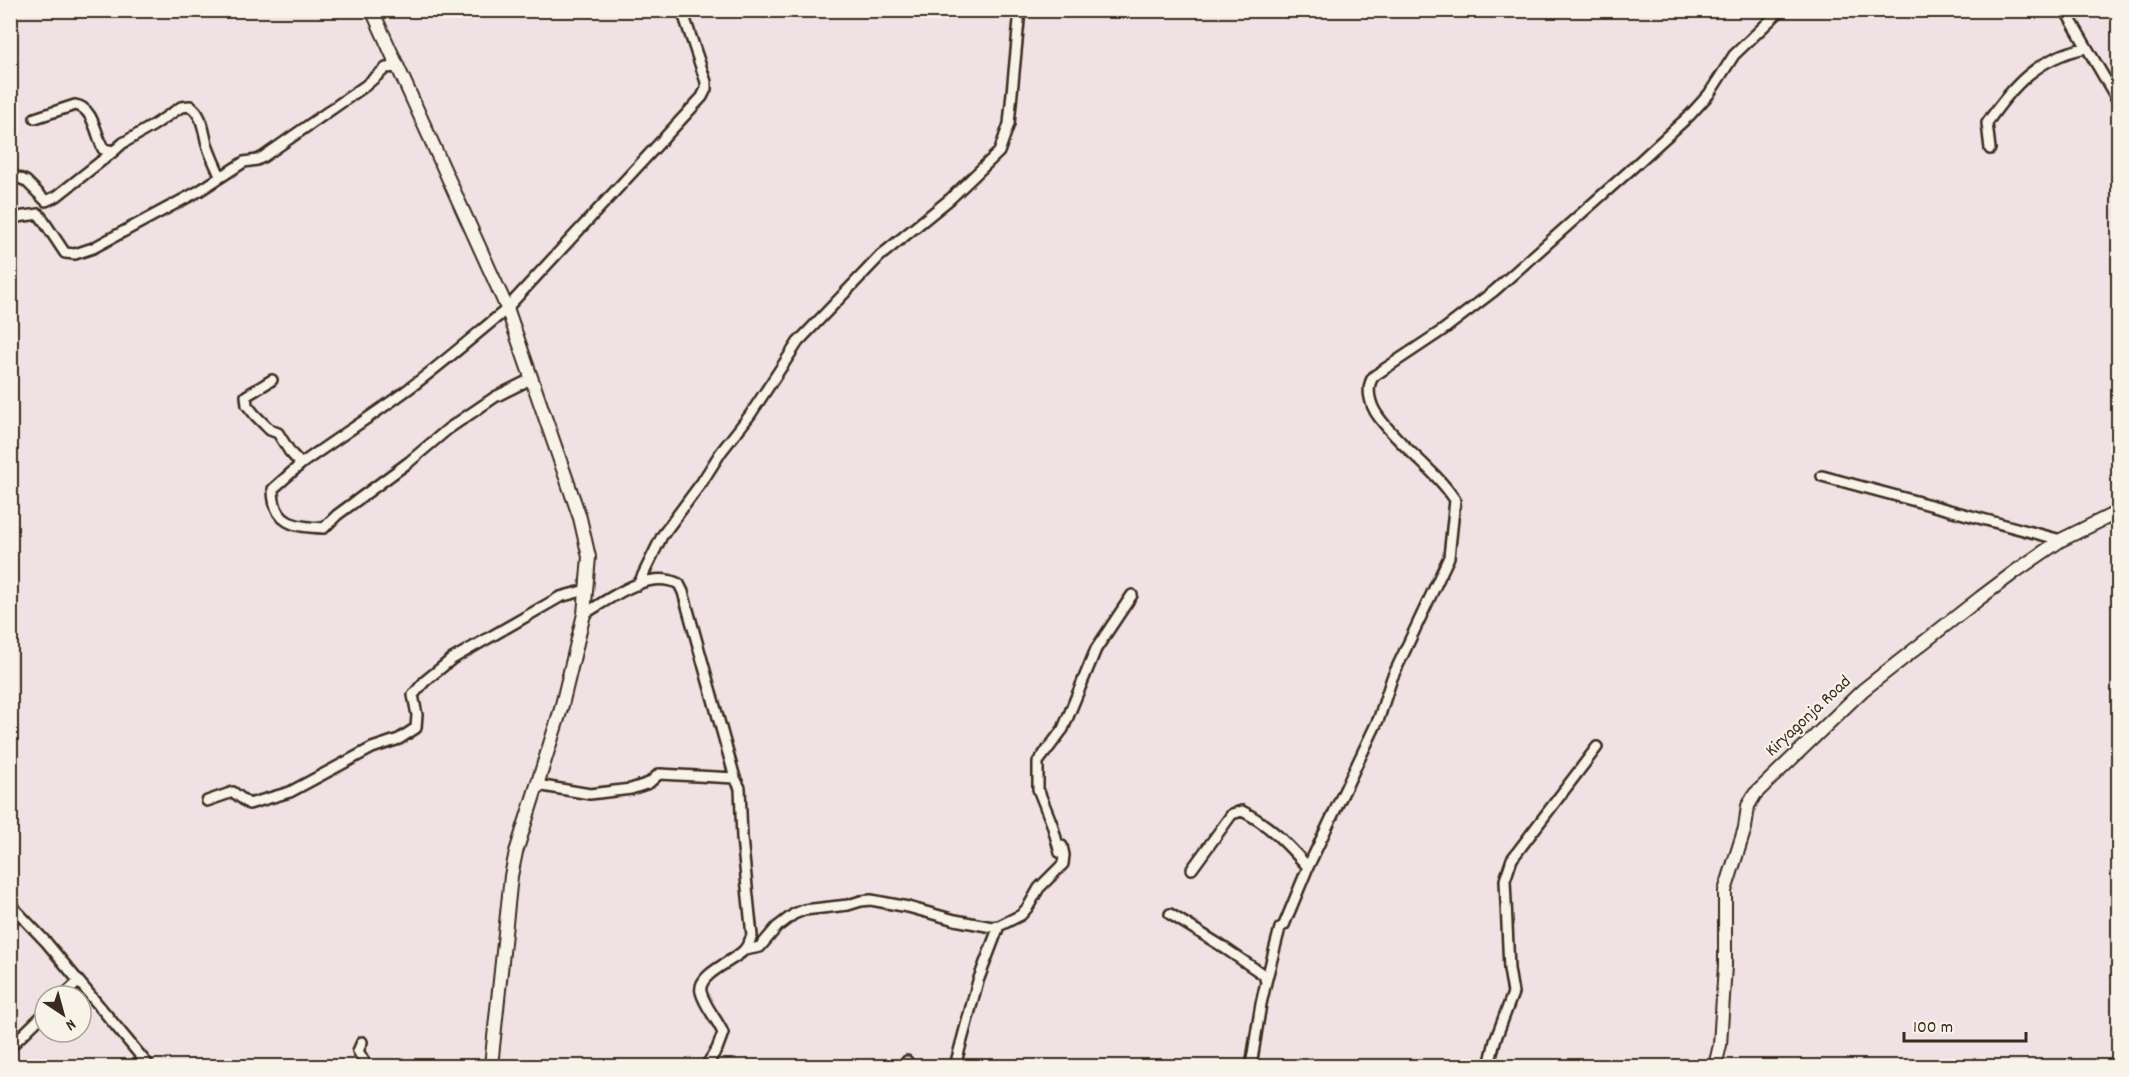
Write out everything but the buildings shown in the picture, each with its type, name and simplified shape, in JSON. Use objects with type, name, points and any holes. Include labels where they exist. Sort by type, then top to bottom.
[{"type":"street","points":[[372,10],[507,309],[580,518],[589,557],[584,614],[561,709],[516,852],[511,876],[491,1066]]},
{"type":"street","points":[[531,379],[495,397],[448,429],[409,462],[337,515],[324,528],[304,528],[285,521],[275,511],[273,489],[300,464],[406,391],[507,309],[702,97],[706,89],[706,82],[682,10]]},
{"type":"street","points":[[638,585],[662,536],[750,415],[798,342],[880,256],[950,199],[999,152],[1005,141],[1009,124],[1020,10]]},
{"type":"street","points":[[1251,1066],[1261,1004],[1277,937],[1379,718],[1392,678],[1449,557],[1455,500],[1377,416],[1369,395],[1370,382],[1374,376],[1443,330],[1494,291],[1652,151],[1709,94],[1734,55],[1781,10]]},
{"type":"street","points":[[2065,10],[2085,48],[2118,101]]},
{"type":"street","points":[[1990,149],[1987,123],[2005,97],[2028,74],[2044,63],[2064,52],[2085,48]]},
{"type":"street","points":[[10,218],[39,214],[65,253],[75,254],[93,248],[199,191],[244,162],[263,157],[386,68],[398,68]]},
{"type":"street","points":[[36,118],[81,105],[88,111],[103,149],[114,151]]},
{"type":"street","points":[[10,174],[26,181],[45,201],[57,196],[123,143],[154,126],[181,107],[190,106],[195,109],[201,119],[207,146],[220,176]]},
{"type":"street","points":[[272,380],[246,396],[248,405],[270,430],[278,433],[300,464]]},
{"type":"street","points":[[1822,476],[2061,540]]},
{"type":"street","name":"Kiryagonja Road","points":[[1715,1066],[1720,1045],[1724,976],[1725,891],[1745,828],[1748,806],[1755,794],[1863,690],[2016,571],[2061,540],[2118,512]]},
{"type":"street","points":[[584,614],[638,585],[663,579],[679,584],[683,592],[735,778],[741,788],[742,838],[752,936],[745,950]]},
{"type":"street","points":[[207,801],[233,792],[249,804],[290,792],[372,748],[399,739],[416,728],[417,715],[413,695],[425,681],[452,659],[560,597],[586,590]]},
{"type":"street","points":[[1063,864],[1052,824],[1038,789],[1038,762],[1063,729],[1096,649],[1132,595]]},
{"type":"street","points":[[1489,1066],[1494,1041],[1513,993],[1509,969],[1506,880],[1512,859],[1597,747]]},
{"type":"street","points":[[537,785],[590,794],[632,789],[649,783],[659,774],[735,778]]},
{"type":"street","points":[[1192,869],[1232,814],[1242,811],[1257,818],[1284,840],[1308,867]]},
{"type":"street","points":[[706,1066],[717,1049],[723,1033],[703,999],[701,984],[707,976],[745,950],[760,947],[777,927],[794,914],[804,910],[871,900],[992,927],[999,926],[1021,915],[1028,908],[1039,888],[1063,864],[1062,846]]},
{"type":"street","points":[[10,904],[41,935],[149,1066]]},
{"type":"street","points":[[1170,914],[1264,975],[1266,982]]},
{"type":"street","points":[[955,1066],[978,981],[999,926]]},
{"type":"street","points":[[10,1047],[33,1025]]},
{"type":"street","points":[[362,1042],[358,1051],[367,1066]]}]
